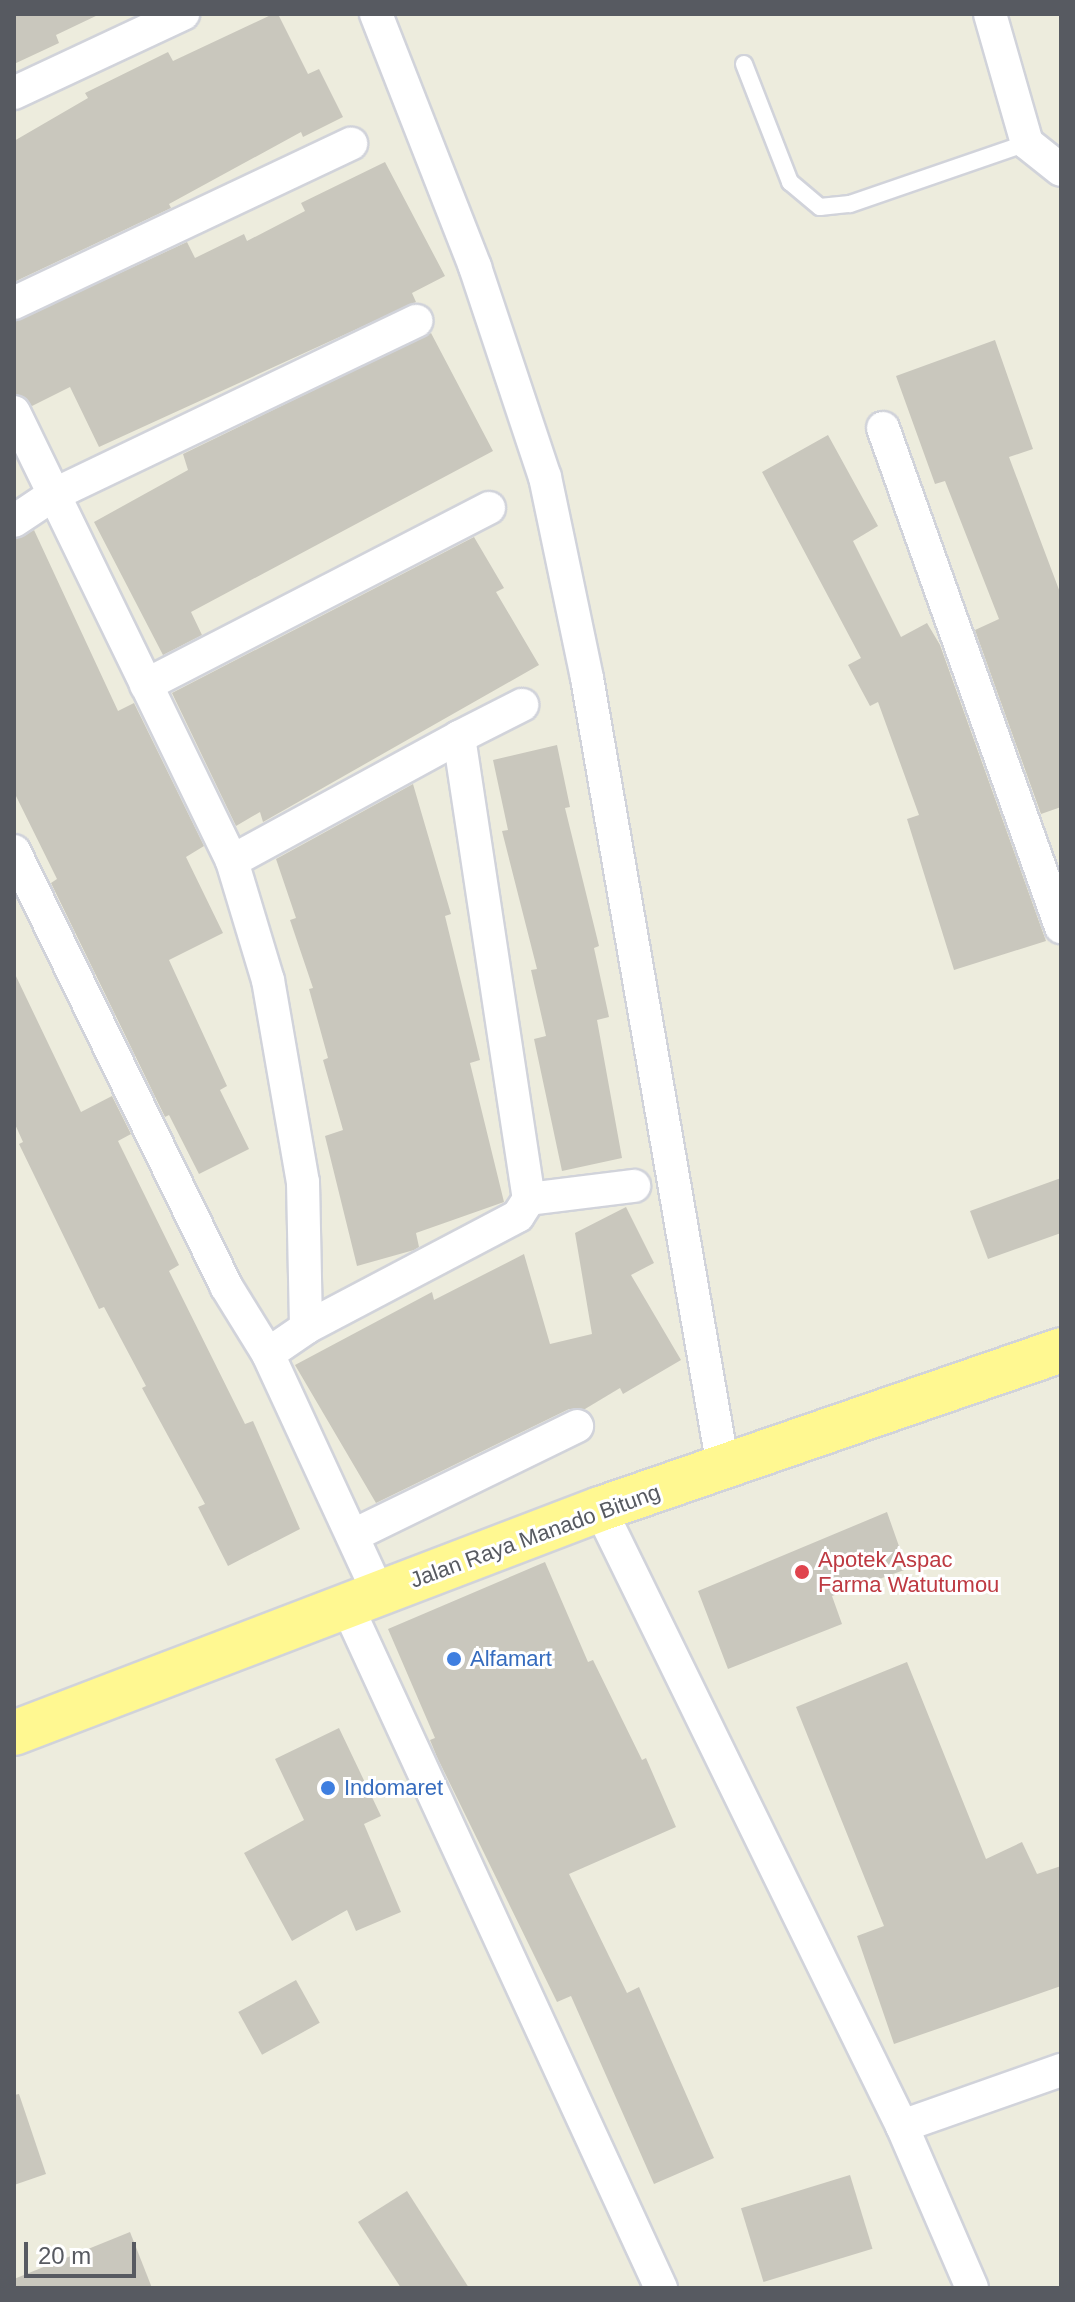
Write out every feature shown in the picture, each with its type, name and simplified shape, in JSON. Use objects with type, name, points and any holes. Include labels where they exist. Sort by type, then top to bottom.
[{"type":"highway","name":"Jalan Raya Manado Bitung","points":[[14,1733],[600,1509],[1061,1350]]},
{"type":"street","points":[[14,93],[183,14]]},
{"type":"street","points":[[376,14],[475,267],[545,477],[587,678],[723,1467]]},
{"type":"street","points":[[990,14],[1027,143],[1061,170]]},
{"type":"street","points":[[14,303],[351,144]]},
{"type":"street","points":[[14,521],[53,495],[416,321]]},
{"type":"street","points":[[14,412],[232,861],[268,980],[296,1124],[303,1182],[306,1328]]},
{"type":"street","points":[[883,428],[1061,927]]},
{"type":"street","points":[[146,685],[489,508]]},
{"type":"street","points":[[232,861],[522,705]]},
{"type":"street","points":[[268,1354],[306,1328],[518,1216],[529,1199],[459,737]]},
{"type":"street","points":[[14,851],[226,1286],[268,1354],[356,1534],[363,1600],[661,2288]]},
{"type":"street","points":[[529,1199],[634,1186]]},
{"type":"street","points":[[356,1534],[577,1426]]},
{"type":"street","points":[[600,1509],[902,2126],[972,2288]]},
{"type":"street","points":[[902,2126],[1061,2070]]},
{"type":"lane","points":[[744,64],[790,182],[820,207],[850,204],[1027,143]]},
{"type":"building","points":[[14,14],[100,14],[56,35],[59,43],[14,64]]},
{"type":"building","points":[[278,14],[308,74],[319,69],[343,117],[303,137],[301,132],[169,204],[171,208],[14,282],[14,141],[88,98],[85,93],[168,52],[173,61]]},
{"type":"building","points":[[385,162],[445,276],[412,293],[416,302],[99,447],[70,387],[32,406],[14,393],[14,322],[187,242],[195,258],[244,234],[247,241],[305,211],[301,203]]},
{"type":"building","points":[[431,333],[493,451],[191,612],[202,635],[163,655],[94,522],[188,470],[183,454]]},
{"type":"building","points":[[995,340],[1033,449],[1009,457],[1061,595],[1061,807],[1041,814],[975,630],[999,619],[945,481],[935,484],[896,376]]},
{"type":"building","points":[[828,435],[878,526],[853,541],[901,637],[927,623],[940,645],[1046,941],[954,970],[907,819],[919,815],[878,702],[870,706],[848,665],[861,658],[762,472]]},
{"type":"building","points":[[34,530],[118,711],[134,703],[204,846],[186,857],[223,933],[169,960],[227,1086],[220,1090],[249,1149],[199,1174],[169,1115],[165,1117],[51,883],[57,879],[14,792],[14,540]]},
{"type":"building","points":[[474,537],[504,588],[496,592],[539,665],[263,822],[260,812],[236,826],[172,693]]},
{"type":"building","points":[[557,745],[570,807],[565,808],[599,946],[594,948],[609,1017],[597,1020],[622,1158],[562,1171],[534,1039],[546,1036],[531,970],[537,969],[502,831],[508,830],[493,760]]},
{"type":"building","points":[[413,784],[451,914],[445,916],[480,1060],[470,1063],[504,1202],[416,1233],[419,1247],[414,1250],[357,1266],[325,1136],[343,1130],[323,1060],[328,1058],[309,989],[313,988],[290,920],[296,918],[276,859]]},
{"type":"building","points":[[14,972],[81,1112],[112,1096],[131,1134],[118,1141],[179,1265],[169,1271],[245,1424],[253,1421],[300,1529],[228,1566],[198,1507],[205,1504],[142,1388],[146,1386],[104,1307],[99,1309],[19,1144],[23,1142],[14,1122]]},
{"type":"building","points":[[1061,1178],[1061,1233],[988,1259],[970,1211]]},
{"type":"building","points":[[626,1207],[654,1263],[631,1275],[681,1360],[623,1394],[620,1388],[585,1409],[569,1409],[376,1503],[295,1365],[432,1292],[434,1300],[524,1254],[550,1344],[592,1334],[575,1233]]},
{"type":"building","points":[[887,1512],[907,1569],[832,1596],[842,1624],[728,1669],[698,1591]]},
{"type":"building","points":[[545,1562],[588,1662],[593,1660],[642,1760],[646,1758],[676,1827],[569,1874],[627,1993],[639,1987],[714,2158],[654,2184],[571,1996],[557,2002],[437,1757],[430,1740],[435,1738],[388,1629]]},
{"type":"building","points":[[907,1662],[986,1859],[1022,1842],[1037,1874],[1061,1866],[1061,1986],[894,2044],[857,1936],[884,1926],[796,1707]]},
{"type":"building","points":[[339,1728],[381,1816],[364,1824],[401,1912],[356,1931],[347,1910],[292,1941],[244,1853],[304,1820],[275,1759]]},
{"type":"building","points":[[296,1980],[320,2023],[262,2055],[238,2012]]},
{"type":"building","points":[[19,2094],[46,2174],[14,2185],[14,2095]]},
{"type":"building","points":[[850,2175],[873,2249],[763,2282],[741,2208]]},
{"type":"building","points":[[407,2191],[469,2288],[401,2288],[358,2222]]},
{"type":"building","points":[[130,2232],[152,2288],[14,2288],[14,2279]]},
{"type":"place","name":"Apotek Aspac Farma Watutumou","points":[[802,1572]]},
{"type":"place","name":"Alfamart","points":[[454,1659]]},
{"type":"place","name":"Indomaret","points":[[328,1788]]}]
